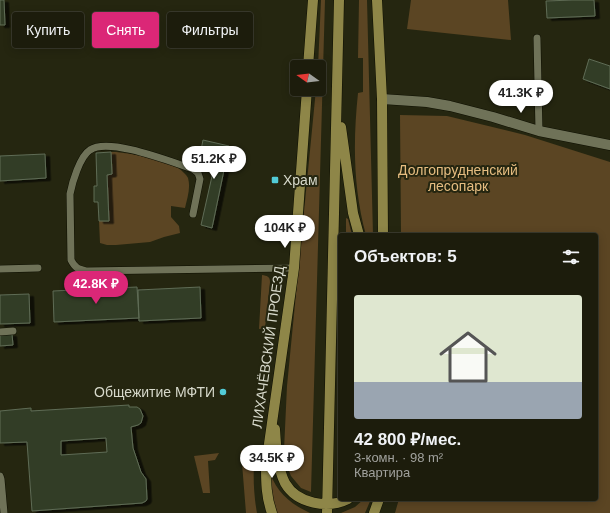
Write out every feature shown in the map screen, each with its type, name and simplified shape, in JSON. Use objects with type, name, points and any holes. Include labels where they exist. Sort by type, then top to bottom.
[{"type":"main road","points":[[309,60],[313,0]]},
{"type":"main road","points":[[327,509],[338,0]]},
{"type":"main road","points":[[377,0],[382,100],[382,233]]},
{"type":"main road","name":"ЛИХАЧЁВСКИЙ ПРОЕЗД","points":[[272,513],[268,503],[266,486],[268,444],[294,268],[306,96]]},
{"type":"main road","points":[[337,100],[353,213],[358,233]]},
{"type":"main road","points":[[273,411],[280,470],[286,484],[305,500],[327,509]]},
{"type":"main road","points":[[327,509],[342,501]]},
{"type":"main road","points":[[374,513],[378,501]]},
{"type":"street","points":[[382,100],[427,102],[450,106],[539,131],[610,145]]},
{"type":"lane","points":[[537,38],[539,131]]},
{"type":"lane","points":[[193,214],[200,179],[198,173],[193,169],[128,149],[112,146],[103,146],[89,150],[83,157],[70,194],[71,260],[74,266],[86,271],[294,268]]},
{"type":"lane","points":[[0,269],[38,268]]},
{"type":"lane","points":[[0,332],[13,331]]},
{"type":"lane","points":[[0,476],[2,479],[4,513]]},
{"type":"green space","points":[[321,0],[325,0],[323,60],[318,60]]},
{"type":"green space","points":[[359,0],[367,0],[373,233],[366,233],[356,182],[355,129],[358,93],[363,92],[363,58],[358,58]]},
{"type":"green space","points":[[411,0],[508,0],[511,40],[407,29]]},
{"type":"green space","points":[[315,96],[322,96],[311,492],[301,488],[291,476],[286,464],[284,450],[287,386]]},
{"type":"green space","name":"Долгопрудненский лесопарк","points":[[400,115],[447,116],[525,135],[610,162],[610,513],[395,513],[398,501],[598,501],[598,233],[401,233]]},
{"type":"green space","points":[[111,152],[135,155],[163,162],[177,167],[186,175],[189,186],[185,208],[171,206],[171,217],[179,226],[180,233],[150,242],[116,245],[100,243],[99,221],[109,221],[107,175],[112,174]]},
{"type":"green space","points":[[346,218],[348,219],[352,233],[346,233]]},
{"type":"green space","points":[[262,275],[269,277],[270,282],[265,328],[259,329]]},
{"type":"green space","points":[[255,449],[254,481],[257,513],[246,513],[241,451]]},
{"type":"green space","points":[[219,453],[215,460],[208,461],[210,493],[203,493],[194,456]]},
{"type":"green space","points":[[270,473],[281,492],[291,502],[310,513],[277,513],[273,501]]},
{"type":"green space","points":[[362,501],[370,501],[365,513],[341,513],[355,507]]},
{"type":"building","points":[[0,0],[4,0],[5,25],[0,25]]},
{"type":"building","points":[[594,0],[595,16],[547,18],[546,1]]},
{"type":"building","points":[[589,59],[610,66],[610,89],[583,79]]},
{"type":"building","points":[[203,140],[229,146],[212,228],[201,225],[217,154],[201,150]]},
{"type":"building","points":[[111,152],[112,174],[107,175],[109,221],[99,221],[98,202],[94,202],[94,186],[97,186],[96,153]]},
{"type":"building","points":[[45,154],[46,178],[0,181],[0,156]]},
{"type":"building","points":[[137,287],[139,318],[54,322],[53,291]]},
{"type":"building","points":[[200,287],[201,318],[139,321],[138,290]]},
{"type":"building","points":[[29,294],[30,323],[0,324],[0,295]]},
{"type":"building","points":[[0,334],[12,334],[13,345],[0,346]]},
{"type":"building","points":[[129,405],[129,407],[137,407],[140,409],[143,416],[141,423],[131,427],[133,448],[141,472],[146,479],[146,501],[142,503],[32,511],[27,442],[0,443],[0,411],[31,408],[31,411]],"holes":[[[106,438],[107,452],[61,455],[61,441]]]},
{"type":"place","name":"Храм","points":[[275,180]]},
{"type":"place","name":"Общежитие МФТИ","points":[[223,392]]}]
